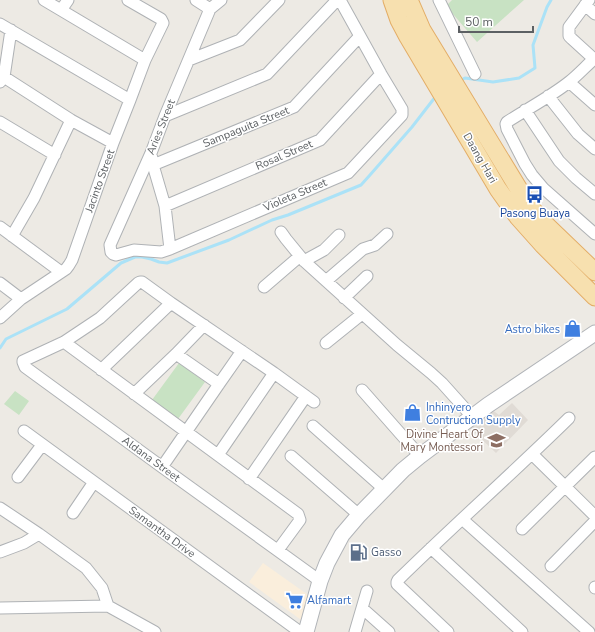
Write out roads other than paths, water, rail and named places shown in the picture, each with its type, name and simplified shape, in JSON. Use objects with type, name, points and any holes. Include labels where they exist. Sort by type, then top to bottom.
[{"type":"main road","name":"Daang Hari","points":[[392,0],[399,20],[428,71],[458,104],[540,219],[595,272]]},
{"type":"main road","name":"Daang Hari","points":[[408,0],[422,30],[443,62],[458,104],[498,189],[518,217],[543,245],[595,296]]},
{"type":"main road","points":[[306,632],[320,581],[327,562],[342,535],[359,515],[403,470],[420,456],[472,417],[595,333]]},
{"type":"street","points":[[44,0],[145,60]]},
{"type":"street","points":[[61,10],[68,0]]},
{"type":"street","name":"Jacinto Street","points":[[0,318],[21,299],[61,272],[72,260],[113,143],[145,60],[162,23],[161,19],[128,0]]},
{"type":"street","points":[[196,0],[210,9],[221,0]]},
{"type":"street","points":[[189,60],[240,40],[279,0]]},
{"type":"street","points":[[165,116],[267,74],[337,0]]},
{"type":"street","points":[[340,0],[381,74]]},
{"type":"street","points":[[440,0],[475,74]]},
{"type":"street","points":[[595,14],[587,3],[569,27],[569,36],[594,59],[569,82],[506,124],[507,129],[532,175],[543,188],[595,234]]},
{"type":"street","name":"Aries Street","points":[[110,245],[151,154],[165,116],[210,9]]},
{"type":"street","points":[[0,24],[130,100]]},
{"type":"street","points":[[11,30],[2,79],[113,143]]},
{"type":"street","name":"Sampaguita Street","points":[[153,165],[294,107],[360,36]]},
{"type":"street","name":"Violeta Street","points":[[110,245],[111,252],[116,255],[134,250],[161,252],[170,250],[348,173],[402,115],[402,109],[381,74]]},
{"type":"street","name":"Rosal Street","points":[[165,206],[320,140],[381,74]]},
{"type":"street","points":[[569,82],[595,105]]},
{"type":"street","points":[[548,96],[578,134],[595,149]]},
{"type":"street","points":[[525,110],[559,160],[576,178],[595,194]]},
{"type":"street","points":[[12,236],[34,198],[71,120]]},
{"type":"street","points":[[0,122],[55,155]]},
{"type":"street","points":[[151,154],[165,206],[170,250]]},
{"type":"street","points":[[0,227],[61,272]]},
{"type":"street","points":[[281,232],[302,259],[396,345],[442,383],[472,417]]},
{"type":"street","points":[[326,281],[363,249],[375,245],[386,234]]},
{"type":"street","points":[[264,287],[302,259],[324,250],[339,235]]},
{"type":"street","points":[[344,298],[367,276]]},
{"type":"street","points":[[250,479],[310,399],[274,372],[142,282],[140,282],[100,318],[64,342],[101,370],[295,512],[300,520],[278,550]]},
{"type":"street","points":[[0,283],[21,299]]},
{"type":"street","points":[[101,370],[171,303]]},
{"type":"street","points":[[326,343],[362,314]]},
{"type":"street","points":[[134,394],[204,325]]},
{"type":"street","name":"Aldana Street","points":[[64,342],[23,361],[23,365],[320,581]]},
{"type":"street","points":[[162,467],[242,351]]},
{"type":"street","points":[[176,354],[219,384]]},
{"type":"street","points":[[218,455],[274,372]]},
{"type":"street","points":[[362,390],[420,456]]},
{"type":"street","points":[[448,632],[398,584],[398,580],[569,418]]},
{"type":"street","points":[[313,426],[384,490]]},
{"type":"street","name":"Samantha Drive","points":[[24,431],[300,632]]},
{"type":"street","points":[[18,477],[42,445]]},
{"type":"street","points":[[532,454],[595,516]]},
{"type":"street","points":[[291,456],[359,515]]},
{"type":"street","points":[[522,529],[595,457]]},
{"type":"street","points":[[73,513],[94,482]]},
{"type":"street","points":[[0,508],[86,568],[102,588],[108,606]]},
{"type":"street","points":[[462,519],[589,632]]},
{"type":"street","points":[[550,566],[595,521]]},
{"type":"street","points":[[0,552],[24,543],[39,534]]},
{"type":"street","points":[[431,548],[522,632]]},
{"type":"street","points":[[355,632],[367,591]]},
{"type":"street","points":[[0,608],[108,606],[155,632]]},
{"type":"street","points":[[362,608],[389,632]]},
{"type":"waterway","points":[[459,81],[465,78],[493,82],[519,78],[535,68],[533,45],[551,0]]},
{"type":"waterway","points":[[0,348],[6,339],[67,309],[121,263],[135,257],[142,257],[167,263],[229,240],[272,220],[288,215],[361,185],[412,127],[436,96]]},
{"type":"place","name":"Pasong Buaya","points":[[535,195]]},
{"type":"place","name":"Astro bikes","points":[[573,329]]},
{"type":"place","name":"Inhinyero Contruction Supply","points":[[413,413]]},
{"type":"place","name":"Divine Heart Of Mary Montessori","points":[[496,440]]},
{"type":"place","name":"Gasso","points":[[358,552]]},
{"type":"place","name":"Alfamart","points":[[294,600]]}]
